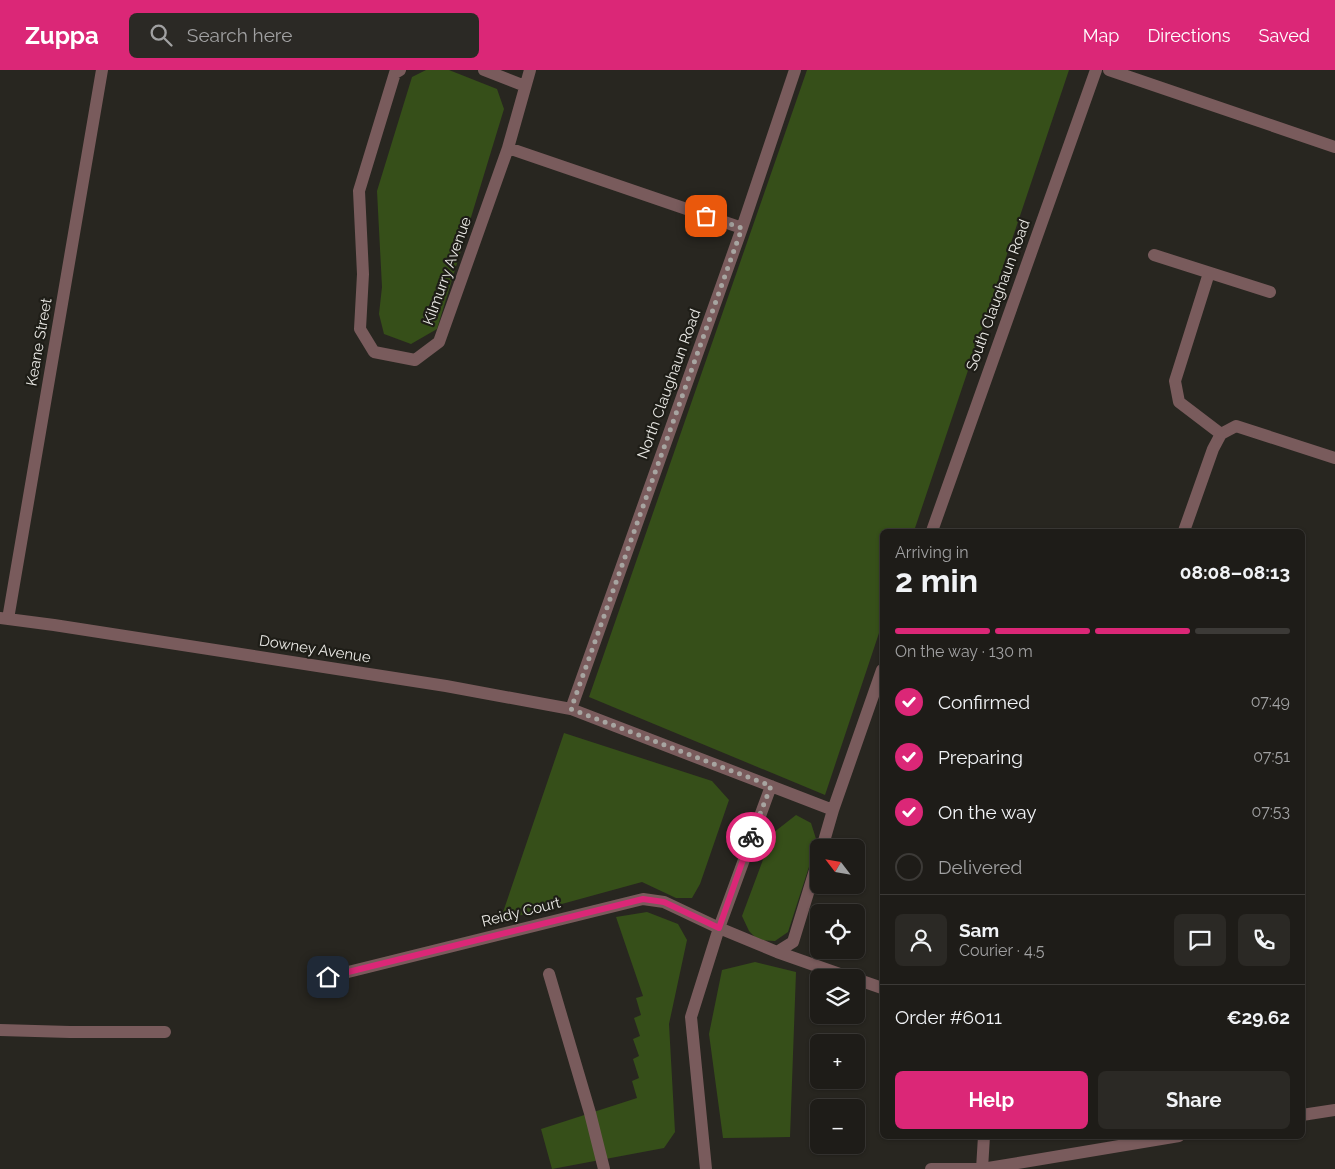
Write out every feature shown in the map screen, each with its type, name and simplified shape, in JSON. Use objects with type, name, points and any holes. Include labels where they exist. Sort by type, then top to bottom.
[{"type":"street","name":"Keane Street","points":[[4,619],[102,70]]},
{"type":"street","name":"Kilmurry Avenue","points":[[400,70],[395,73],[359,191],[363,274],[360,329],[374,352],[415,360],[439,342],[508,148],[530,70]]},
{"type":"street","points":[[484,70],[525,86]]},
{"type":"street","name":"North Claughaun Road","points":[[571,709],[742,228],[795,70]]},
{"type":"street","name":"South Claughaun Road","points":[[933,529],[1096,70]]},
{"type":"street","points":[[1109,70],[1335,147]]},
{"type":"street","points":[[508,148],[742,228]]},
{"type":"street","points":[[1154,255],[1270,292]]},
{"type":"street","points":[[1209,273],[1175,381],[1179,402],[1221,434]]},
{"type":"street","points":[[1185,529],[1213,449],[1221,434],[1236,426],[1335,458]]},
{"type":"street","name":"Downey Avenue","points":[[4,619],[54,625],[436,685],[571,709],[833,810]]},
{"type":"street","points":[[825,839],[880,676]]},
{"type":"street","points":[[706,1169],[691,1017],[719,928],[771,786]]},
{"type":"street","points":[[777,952],[793,942],[810,886]]},
{"type":"street","name":"Reidy Court","points":[[328,977],[643,899],[664,902],[719,928],[777,952],[825,969]]},
{"type":"street","points":[[549,974],[604,1169]]},
{"type":"street","points":[[865,982],[880,987]]},
{"type":"street","points":[[0,1030],[165,1032]]},
{"type":"street","points":[[1305,1115],[1335,1110]]},
{"type":"street","points":[[982,1169],[984,1139]]},
{"type":"street","points":[[932,1169],[1005,1167],[1162,1139]]},
{"type":"green space","points":[[426,70],[449,70],[497,89],[504,109],[437,329],[411,344],[384,334],[379,314],[382,287],[377,191],[412,77]]},
{"type":"green space","points":[[807,70],[1069,70],[915,529],[880,529],[880,630],[825,795],[589,697]]},
{"type":"green space","points":[[564,733],[712,781],[729,800],[700,884],[692,898],[676,898],[642,882],[500,921]]},
{"type":"green space","points":[[796,815],[811,823],[816,839],[810,839],[810,864],[788,932],[775,941],[758,940],[749,931],[742,916],[773,833]]},
{"type":"green space","points":[[647,912],[678,924],[687,940],[669,1024],[675,1132],[664,1148],[552,1169],[541,1129],[637,1098],[632,1081],[639,1078],[633,1059],[639,1056],[633,1039],[640,1036],[634,1018],[641,1015],[636,998],[643,996],[616,917]]},
{"type":"green space","points":[[755,962],[796,972],[790,1137],[723,1138],[709,1034],[722,970]]},
{"type":"way so far","points":[[706,216],[742,228],[571,709],[771,786],[751,837]]},
{"type":"route","points":[[328,977],[643,899],[664,902],[719,928],[751,837]]}]
